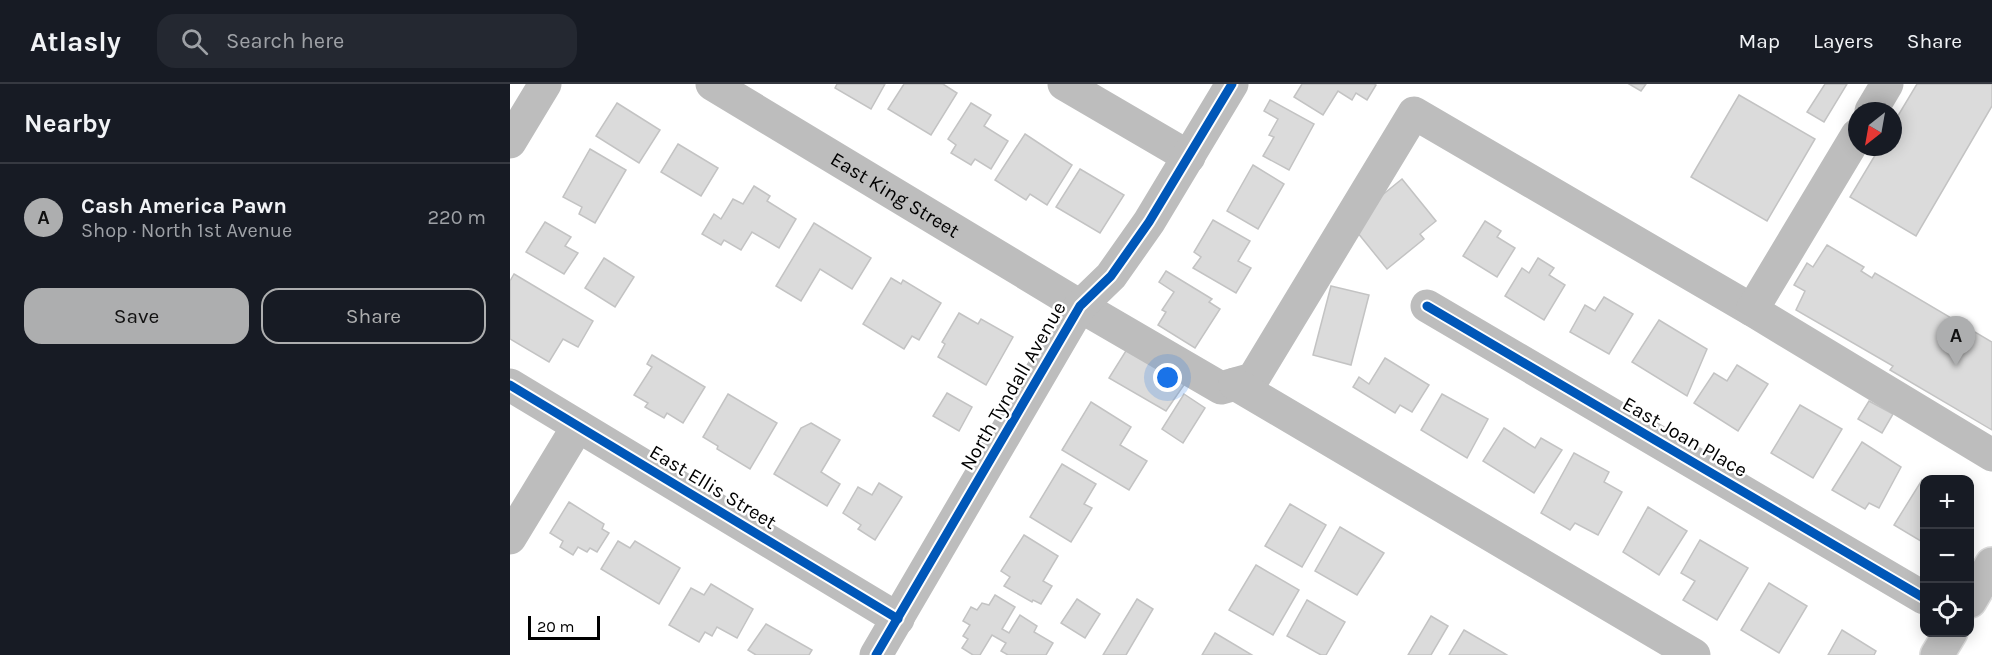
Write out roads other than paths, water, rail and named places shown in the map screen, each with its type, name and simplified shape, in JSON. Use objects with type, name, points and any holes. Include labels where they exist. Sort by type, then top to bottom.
[{"type":"street","points":[[510,142],[545,84]]},
{"type":"street","name":"East King Street","points":[[712,84],[1080,306],[1221,388],[1235,384]]},
{"type":"street","points":[[1064,84],[1189,157]]},
{"type":"street","name":"North Tyndall Avenue","points":[[876,655],[1080,306],[1111,276],[1149,222],[1232,84]]},
{"type":"street","points":[[1876,102],[1887,84]]},
{"type":"street","points":[[1235,384],[1253,379],[1414,113],[1752,310],[1992,455]]},
{"type":"street","points":[[1752,310],[1848,150]]},
{"type":"street","name":"East Joan Place","points":[[1427,306],[1920,596]]},
{"type":"street","points":[[1235,384],[1694,655]]},
{"type":"street","name":"East Ellis Street","points":[[510,385],[898,619]]},
{"type":"street","points":[[510,538],[578,426]]},
{"type":"street","points":[[1974,594],[1992,564]]},
{"type":"street","points":[[1937,655],[1948,637]]},
{"type":"place","name":"Cash America Pawn","points":[[1956,366]]}]
